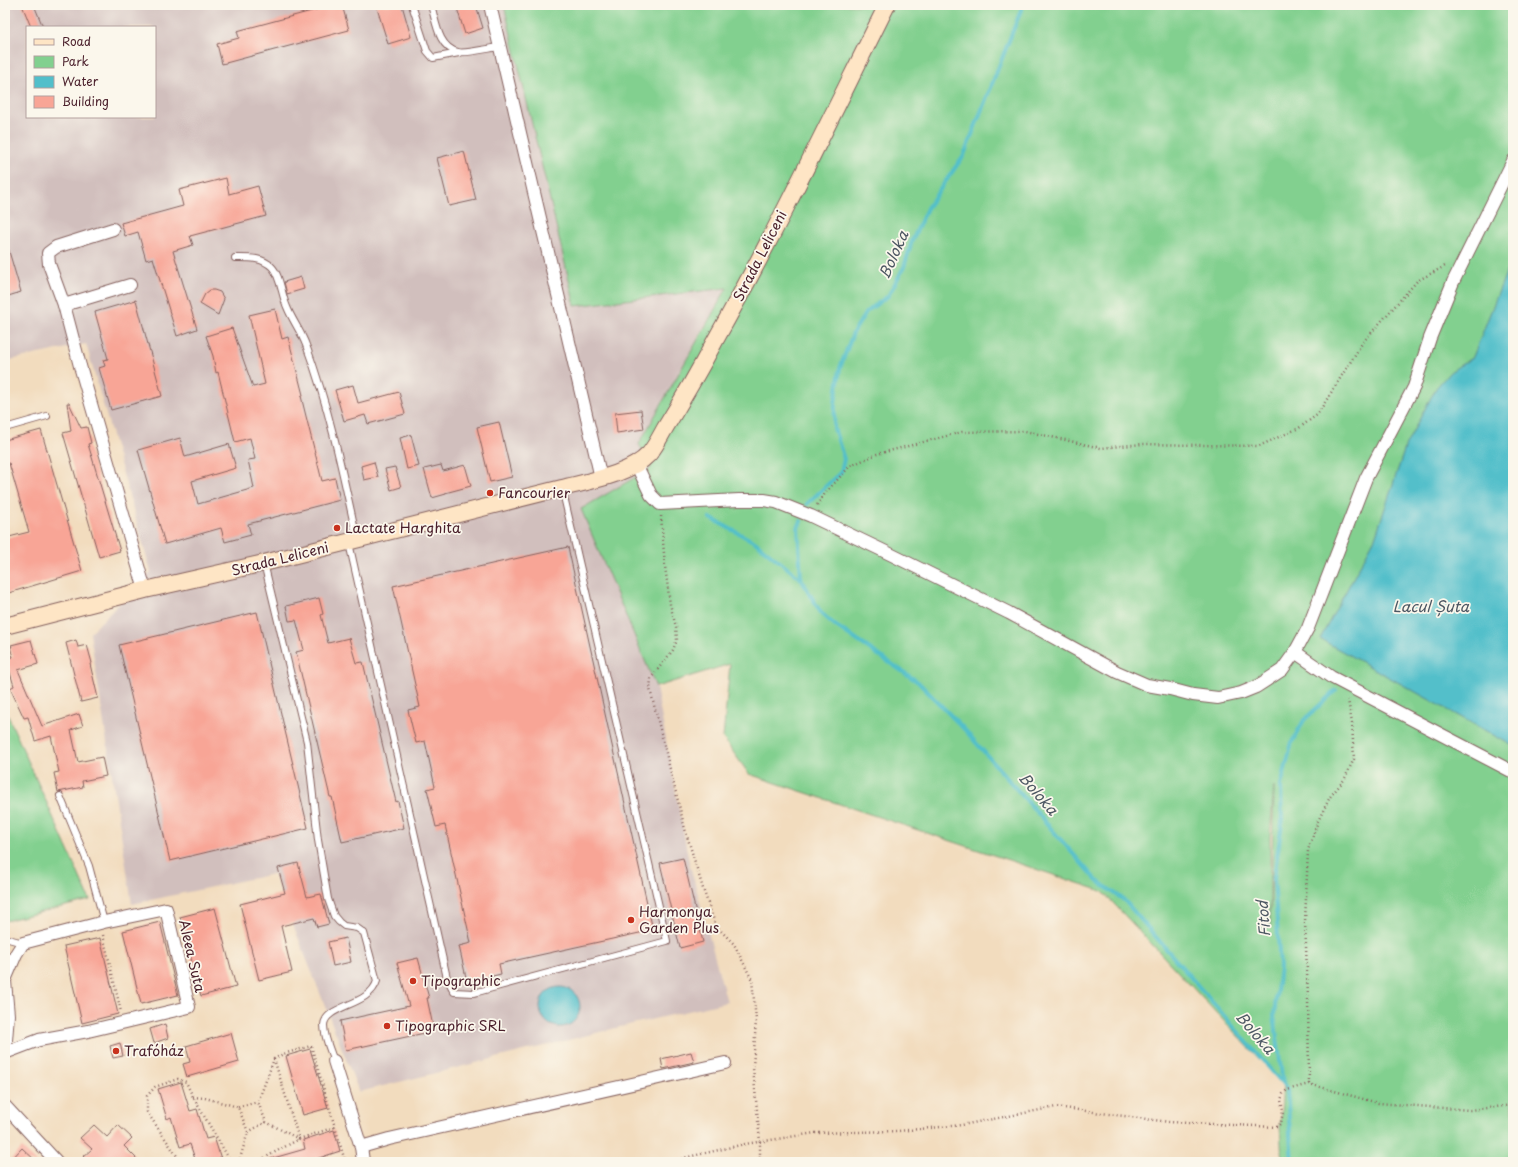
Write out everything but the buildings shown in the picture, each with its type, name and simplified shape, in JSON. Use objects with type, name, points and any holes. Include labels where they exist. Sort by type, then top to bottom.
[{"type":"main road","name":"Strada Leliceni","points":[[5,626],[145,590],[353,541],[601,478],[636,464],[648,454],[679,406],[723,327],[756,265],[887,5]]},
{"type":"street","points":[[490,5],[601,478]]},
{"type":"street","points":[[636,464],[651,495],[660,504],[724,500],[764,500],[776,502],[811,516],[1009,613],[1117,672],[1147,685],[1192,695],[1218,698],[1241,693],[1256,687],[1273,677],[1282,670],[1296,652],[1308,628],[1366,478],[1414,387],[1430,338],[1467,254],[1513,161]]},
{"type":"street","points":[[112,229],[56,247],[48,254],[49,264],[64,305],[80,366],[145,590]]},
{"type":"street","points":[[64,305],[130,285]]},
{"type":"street","points":[[1296,652],[1331,677],[1513,772]]},
{"type":"street","name":"Aleea Suta","points":[[166,909],[189,1008],[88,1031],[39,1040],[5,1053],[8,1015],[5,981],[16,954],[23,943],[102,923],[166,909]]},
{"type":"street","points":[[334,1061],[361,1147],[364,1160],[361,1162]]},
{"type":"street","points":[[361,1147],[725,1063]]},
{"type":"street","points":[[5,1106],[56,1162]]},
{"type":"lane","points":[[412,5],[427,51],[433,58],[499,47]]},
{"type":"lane","points":[[431,5],[440,35],[447,47],[459,53]]},
{"type":"lane","points":[[235,258],[262,260],[273,267],[279,280],[290,314],[300,329],[324,400],[447,978],[454,992],[474,994],[667,942],[562,488]]},
{"type":"lane","points":[[5,428],[47,416]]},
{"type":"lane","points":[[264,563],[307,742],[318,840],[328,899],[334,916],[339,922],[344,926],[357,928],[364,933],[377,981],[375,988],[362,999],[332,1012],[325,1019],[324,1026],[327,1041],[334,1061]]},
{"type":"lane","points":[[60,796],[89,866],[102,923]]},
{"type":"lane","points":[[5,938],[23,943]]},
{"type":"path","points":[[811,516],[826,492],[850,466],[877,454],[962,432],[1025,431],[1101,448],[1142,444],[1259,446],[1299,428],[1317,415],[1363,342],[1417,281],[1467,254]]},
{"type":"path","points":[[660,504],[665,566],[677,640],[673,650],[651,678],[650,689],[685,829],[704,892],[716,926],[734,944],[752,980],[756,1020],[753,1068],[760,1142],[760,1162]]},
{"type":"path","points":[[1309,1084],[1305,922],[1308,850],[1318,821],[1330,797],[1344,780],[1354,759],[1352,723],[1346,684]]},
{"type":"path","points":[[102,923],[123,1023]]},
{"type":"path","points":[[299,1139],[266,1122],[258,1102],[274,1059],[283,1054],[311,1046],[345,1161],[342,1162]]},
{"type":"path","points":[[274,1059],[299,1139]]},
{"type":"path","points":[[181,1162],[147,1112],[147,1096],[155,1087],[178,1079],[186,1082],[230,1162]]},
{"type":"path","points":[[666,1162],[745,1144],[815,1133],[898,1130],[962,1125],[1056,1107],[1169,1122],[1277,1127],[1282,1123],[1283,1111],[1281,1100],[1283,1094],[1287,1090],[1309,1084],[1378,1103],[1470,1110],[1513,1105]]},
{"type":"path","points":[[193,1097],[205,1098],[238,1107],[258,1102]]},
{"type":"path","points":[[238,1107],[248,1132],[239,1162]]},
{"type":"path","points":[[248,1132],[266,1122]]},
{"type":"path","points":[[257,1162],[299,1139],[334,1127]]},
{"type":"shaded area","points":[[5,5],[504,5],[575,306],[727,287],[639,444],[651,468],[582,509],[656,687],[689,862],[727,1002],[359,1092],[273,874],[132,904],[90,633],[151,572],[86,344],[5,361]]},
{"type":"green space","points":[[504,5],[1513,5],[1513,1162],[1282,1162],[1280,1126],[1283,1084],[1102,891],[749,774],[723,738],[730,664],[656,687],[581,509],[651,468],[639,444],[727,288],[575,306]],"holes":[[[1274,786],[1270,928],[1270,837]]]},
{"type":"green space","points":[[5,709],[90,900],[5,921]]},
{"type":"water","name":"Lacul Șuta","points":[[1513,255],[1513,746],[1320,639],[1375,538],[1406,445],[1436,388],[1450,372],[1473,357]]},
{"type":"water","points":[[564,987],[571,990],[577,996],[580,1007],[579,1015],[571,1024],[564,1027],[556,1027],[549,1024],[541,1015],[540,1003],[543,996],[552,988]]},
{"type":"waterway","name":"Boloka","points":[[807,504],[841,472],[844,459],[834,428],[835,403],[840,368],[853,333],[866,312],[888,296],[904,267],[912,241],[927,208],[964,155],[1023,5]]},
{"type":"waterway","points":[[710,518],[755,542],[801,579]]},
{"type":"waterway","name":"Boloka","points":[[801,521],[798,528],[801,579],[821,613],[836,626],[918,682],[964,729],[1096,880],[1124,900],[1283,1084]]},
{"type":"waterway","name":"Fitod","points":[[1292,1162],[1287,1090],[1283,1084],[1274,1015],[1280,967],[1274,878],[1282,823],[1281,785],[1292,742],[1304,720],[1336,690]]},
{"type":"place","name":"Fancourier","points":[[490,493]]},
{"type":"place","name":"Lactate Harghita","points":[[337,528]]},
{"type":"place","name":"Harmonya Garden Plus","points":[[631,920]]},
{"type":"place","name":"Tipographic","points":[[413,981]]},
{"type":"place","name":"Tipographic SRL","points":[[387,1026]]},
{"type":"place","name":"Trafóház","points":[[116,1051]]}]
